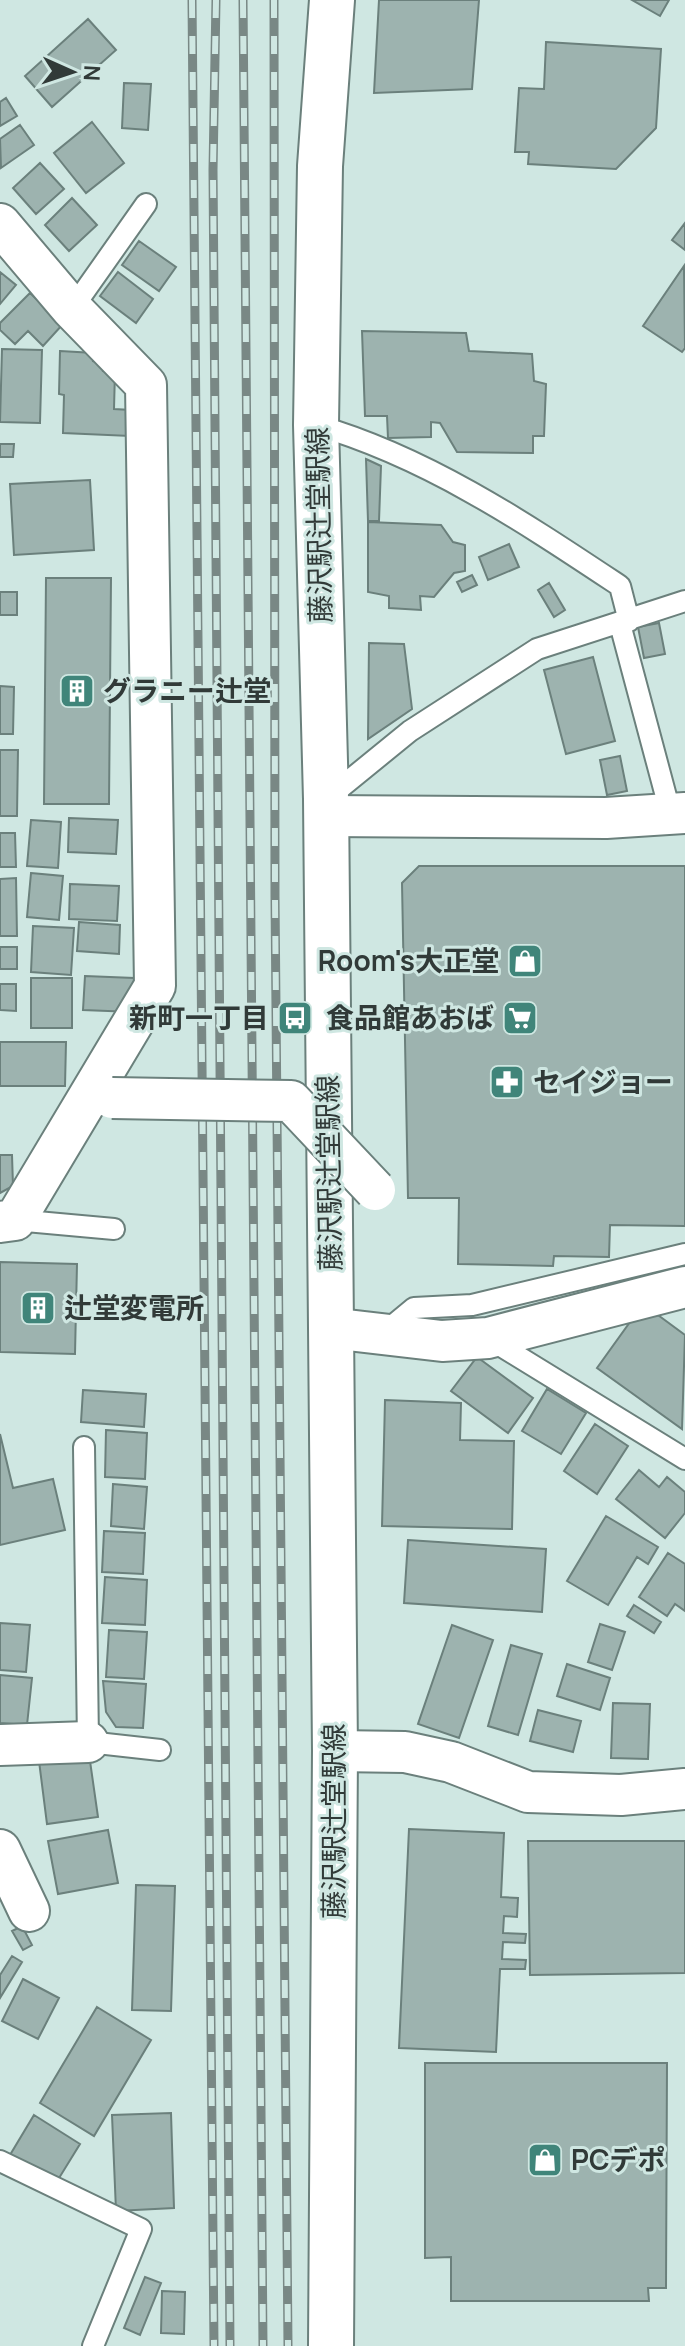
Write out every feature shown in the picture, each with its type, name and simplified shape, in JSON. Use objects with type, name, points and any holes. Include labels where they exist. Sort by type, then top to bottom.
[{"type":"street","name":"藤沢駅辻堂駅線","points":[[331,2346],[335,1751],[326,808],[316,425],[320,166],[332,0]]},
{"type":"street","points":[[0,224],[72,309],[146,385],[155,986],[7,1221]]},
{"type":"street","points":[[326,808],[678,814]]},
{"type":"street","points":[[112,1098],[291,1101],[375,1190]]},
{"type":"street","points":[[330,1328],[442,1341],[488,1338],[685,1287]]},
{"type":"street","points":[[0,1745],[88,1742]]},
{"type":"street","points":[[335,1751],[405,1752],[451,1762],[528,1792],[621,1795],[685,1789]]},
{"type":"street","points":[[0,1850],[29,1911]]},
{"type":"lane","points":[[72,309],[146,204]]},
{"type":"lane","points":[[316,425],[350,435],[493,502],[620,586],[624,623],[678,814]]},
{"type":"lane","points":[[326,808],[410,731],[537,649],[685,601]]},
{"type":"lane","points":[[7,1221],[114,1229]]},
{"type":"lane","points":[[385,1332],[414,1308],[472,1305],[685,1254]]},
{"type":"lane","points":[[442,1341],[580,1281]]},
{"type":"lane","points":[[488,1338],[685,1459]]},
{"type":"lane","points":[[84,1447],[88,1742],[160,1750]]},
{"type":"lane","points":[[0,2161],[141,2229],[93,2346]]},
{"type":"building","points":[[379,0],[479,0],[472,89],[374,93]]},
{"type":"building","points":[[632,0],[669,0],[660,16]]},
{"type":"building","points":[[88,19],[116,50],[52,107],[25,76]]},
{"type":"building","points":[[546,42],[661,49],[656,128],[616,169],[528,164],[529,152],[515,152],[519,88],[544,89]]},
{"type":"building","points":[[124,83],[151,84],[148,130],[122,128]]},
{"type":"building","points":[[6,98],[17,116],[0,126],[0,102]]},
{"type":"building","points":[[92,122],[124,163],[86,193],[54,153]]},
{"type":"building","points":[[20,125],[34,145],[1,168],[0,139]]},
{"type":"building","points":[[40,163],[64,189],[36,214],[13,188]]},
{"type":"building","points":[[72,198],[97,225],[69,251],[45,225]]},
{"type":"building","points":[[685,223],[685,250],[672,240]]},
{"type":"building","points":[[139,241],[176,267],[159,291],[122,265]]},
{"type":"building","points":[[684,266],[685,348],[682,352],[643,326]]},
{"type":"building","points":[[0,272],[16,285],[0,304]]},
{"type":"building","points":[[118,272],[153,299],[136,323],[100,296]]},
{"type":"building","points":[[30,293],[63,324],[43,346],[28,331],[15,344],[0,330],[0,323]]},
{"type":"building","points":[[362,331],[466,333],[469,351],[532,354],[534,381],[546,384],[544,436],[533,436],[533,453],[457,452],[440,423],[431,422],[431,437],[388,438],[387,416],[365,416]]},
{"type":"building","points":[[2,349],[42,350],[40,423],[0,422]]},
{"type":"building","points":[[60,351],[94,353],[93,361],[104,362],[103,371],[115,371],[114,409],[131,410],[130,436],[63,433],[64,395],[59,394]]},
{"type":"building","points":[[0,444],[14,444],[13,457],[0,457]]},
{"type":"building","points":[[366,459],[381,466],[379,521],[368,521]]},
{"type":"building","points":[[90,480],[94,550],[14,555],[10,484]]},
{"type":"building","points":[[368,522],[441,525],[453,542],[465,545],[465,571],[454,573],[434,597],[420,596],[421,610],[389,608],[389,596],[368,592]]},
{"type":"building","points":[[509,544],[519,567],[488,580],[479,557]]},
{"type":"building","points":[[472,575],[477,585],[462,592],[457,582]]},
{"type":"building","name":"グラニー辻堂","points":[[46,578],[111,578],[109,804],[44,804]]},
{"type":"building","points":[[549,583],[565,610],[554,617],[538,590]]},
{"type":"building","points":[[0,592],[17,592],[17,615],[0,615]]},
{"type":"building","points":[[659,623],[665,654],[644,658],[638,627]]},
{"type":"building","points":[[369,643],[404,644],[412,709],[368,739]]},
{"type":"building","points":[[593,657],[615,741],[566,754],[544,670]]},
{"type":"building","points":[[0,686],[14,687],[13,734],[0,734]]},
{"type":"building","points":[[0,750],[18,750],[17,816],[0,816]]},
{"type":"building","points":[[620,756],[627,791],[607,795],[600,760]]},
{"type":"building","points":[[69,818],[118,820],[116,854],[68,852]]},
{"type":"building","points":[[31,820],[61,822],[58,868],[27,866]]},
{"type":"building","points":[[0,833],[15,833],[16,867],[0,867]]},
{"type":"building","points":[[419,866],[685,866],[685,1226],[610,1225],[609,1257],[554,1256],[553,1266],[458,1264],[459,1198],[408,1198],[402,883]]},
{"type":"building","points":[[31,873],[63,876],[59,920],[27,917]]},
{"type":"building","points":[[16,878],[17,936],[0,936],[0,879]]},
{"type":"building","points":[[70,884],[119,886],[117,921],[69,919]]},
{"type":"building","points":[[79,922],[120,925],[119,954],[77,951]]},
{"type":"building","points":[[33,926],[74,928],[71,975],[31,972]]},
{"type":"building","points":[[0,947],[17,947],[17,969],[0,969]]},
{"type":"building","points":[[85,976],[134,978],[133,1012],[83,1010]]},
{"type":"building","points":[[31,978],[72,978],[72,1028],[31,1028]]},
{"type":"building","points":[[0,984],[16,984],[16,1011],[0,1010]]},
{"type":"building","points":[[0,1042],[66,1042],[65,1086],[0,1086]]},
{"type":"building","points":[[0,1155],[12,1155],[13,1186],[0,1193]]},
{"type":"building","name":"辻堂変電所","points":[[0,1262],[77,1264],[75,1354],[0,1352]]},
{"type":"building","points":[[643,1304],[685,1335],[682,1429],[597,1368]]},
{"type":"building","points":[[477,1357],[533,1398],[508,1433],[451,1391]]},
{"type":"building","points":[[547,1389],[586,1413],[561,1454],[522,1431]]},
{"type":"building","points":[[83,1390],[146,1394],[144,1427],[81,1422]]},
{"type":"building","points":[[385,1400],[461,1403],[460,1440],[514,1441],[512,1529],[382,1526]]},
{"type":"building","points":[[595,1424],[628,1446],[597,1494],[564,1471]]},
{"type":"building","points":[[106,1430],[147,1433],[145,1479],[105,1477]]},
{"type":"building","points":[[0,1434],[13,1488],[53,1479],[65,1530],[0,1545]]},
{"type":"building","points":[[639,1470],[659,1487],[667,1477],[685,1492],[685,1513],[665,1538],[616,1499]]},
{"type":"building","points":[[113,1484],[147,1487],[144,1529],[111,1526]]},
{"type":"building","points":[[606,1516],[658,1547],[648,1564],[637,1557],[608,1605],[567,1581]]},
{"type":"building","points":[[104,1531],[145,1533],[143,1574],[102,1572]]},
{"type":"building","points":[[408,1540],[546,1549],[542,1612],[404,1603]]},
{"type":"building","points":[[668,1553],[685,1564],[685,1611],[675,1604],[667,1616],[639,1597]]},
{"type":"building","points":[[105,1577],[147,1580],[145,1625],[102,1623]]},
{"type":"building","points":[[634,1605],[661,1622],[654,1633],[627,1616]]},
{"type":"building","points":[[0,1623],[30,1625],[26,1672],[0,1670]]},
{"type":"building","points":[[600,1624],[625,1632],[612,1670],[588,1662]]},
{"type":"building","points":[[452,1625],[493,1640],[459,1738],[418,1724]]},
{"type":"building","points":[[109,1630],[147,1632],[144,1679],[106,1677]]},
{"type":"building","points":[[511,1645],[542,1654],[518,1735],[488,1726]]},
{"type":"building","points":[[567,1664],[610,1678],[600,1710],[557,1696]]},
{"type":"building","points":[[0,1675],[32,1678],[27,1725],[0,1723]]},
{"type":"building","points":[[103,1681],[146,1684],[143,1728],[116,1727],[106,1712]]},
{"type":"building","points":[[613,1703],[650,1704],[648,1759],[611,1758]]},
{"type":"building","points":[[538,1710],[581,1721],[573,1752],[530,1741]]},
{"type":"building","points":[[89,1754],[98,1817],[47,1824],[39,1761]]},
{"type":"building","points":[[409,1829],[504,1833],[501,1897],[518,1898],[517,1917],[504,1916],[503,1933],[526,1934],[525,1943],[503,1942],[502,1959],[526,1960],[525,1969],[500,1969],[496,2052],[399,2048]]},
{"type":"building","points":[[108,1830],[118,1883],[58,1894],[48,1841]]},
{"type":"building","points":[[528,1841],[685,1841],[685,1973],[530,1975]]},
{"type":"building","points":[[136,1885],[175,1886],[171,2011],[132,2010]]},
{"type":"building","points":[[22,1926],[32,1945],[23,1950],[12,1931]]},
{"type":"building","points":[[12,1956],[22,1962],[0,1998],[0,1975]]},
{"type":"building","points":[[23,1979],[59,1998],[38,2039],[2,2021]]},
{"type":"building","points":[[97,2007],[151,2040],[94,2136],[40,2103]]},
{"type":"building","name":"PCデポ","points":[[425,2063],[667,2063],[666,2288],[648,2288],[649,2301],[451,2301],[451,2257],[425,2258]]},
{"type":"building","points":[[171,2113],[174,2208],[116,2211],[112,2115]]},
{"type":"building","points":[[34,2115],[80,2144],[56,2183],[10,2155]]},
{"type":"building","points":[[145,2277],[161,2283],[140,2335],[124,2328]]},
{"type":"building","points":[[162,2291],[185,2292],[184,2334],[161,2333]]},
{"type":"railway","points":[[192,0],[214,2346]]},
{"type":"railway","points":[[216,0],[213,170],[230,2346]]},
{"type":"railway","points":[[243,0],[263,2346]]},
{"type":"railway","points":[[274,0],[275,897],[288,2346]]},
{"type":"place","name":"グラニー辻堂","points":[[77,691]]},
{"type":"place","name":"Room's大正堂","points":[[525,961]]},
{"type":"place","name":"新町一丁目","points":[[295,1018]]},
{"type":"place","name":"食品館あおば","points":[[520,1018]]},
{"type":"place","name":"セイジョー","points":[[507,1082]]},
{"type":"place","name":"辻堂変電所","points":[[38,1308]]},
{"type":"place","name":"PCデポ","points":[[545,2160]]}]
